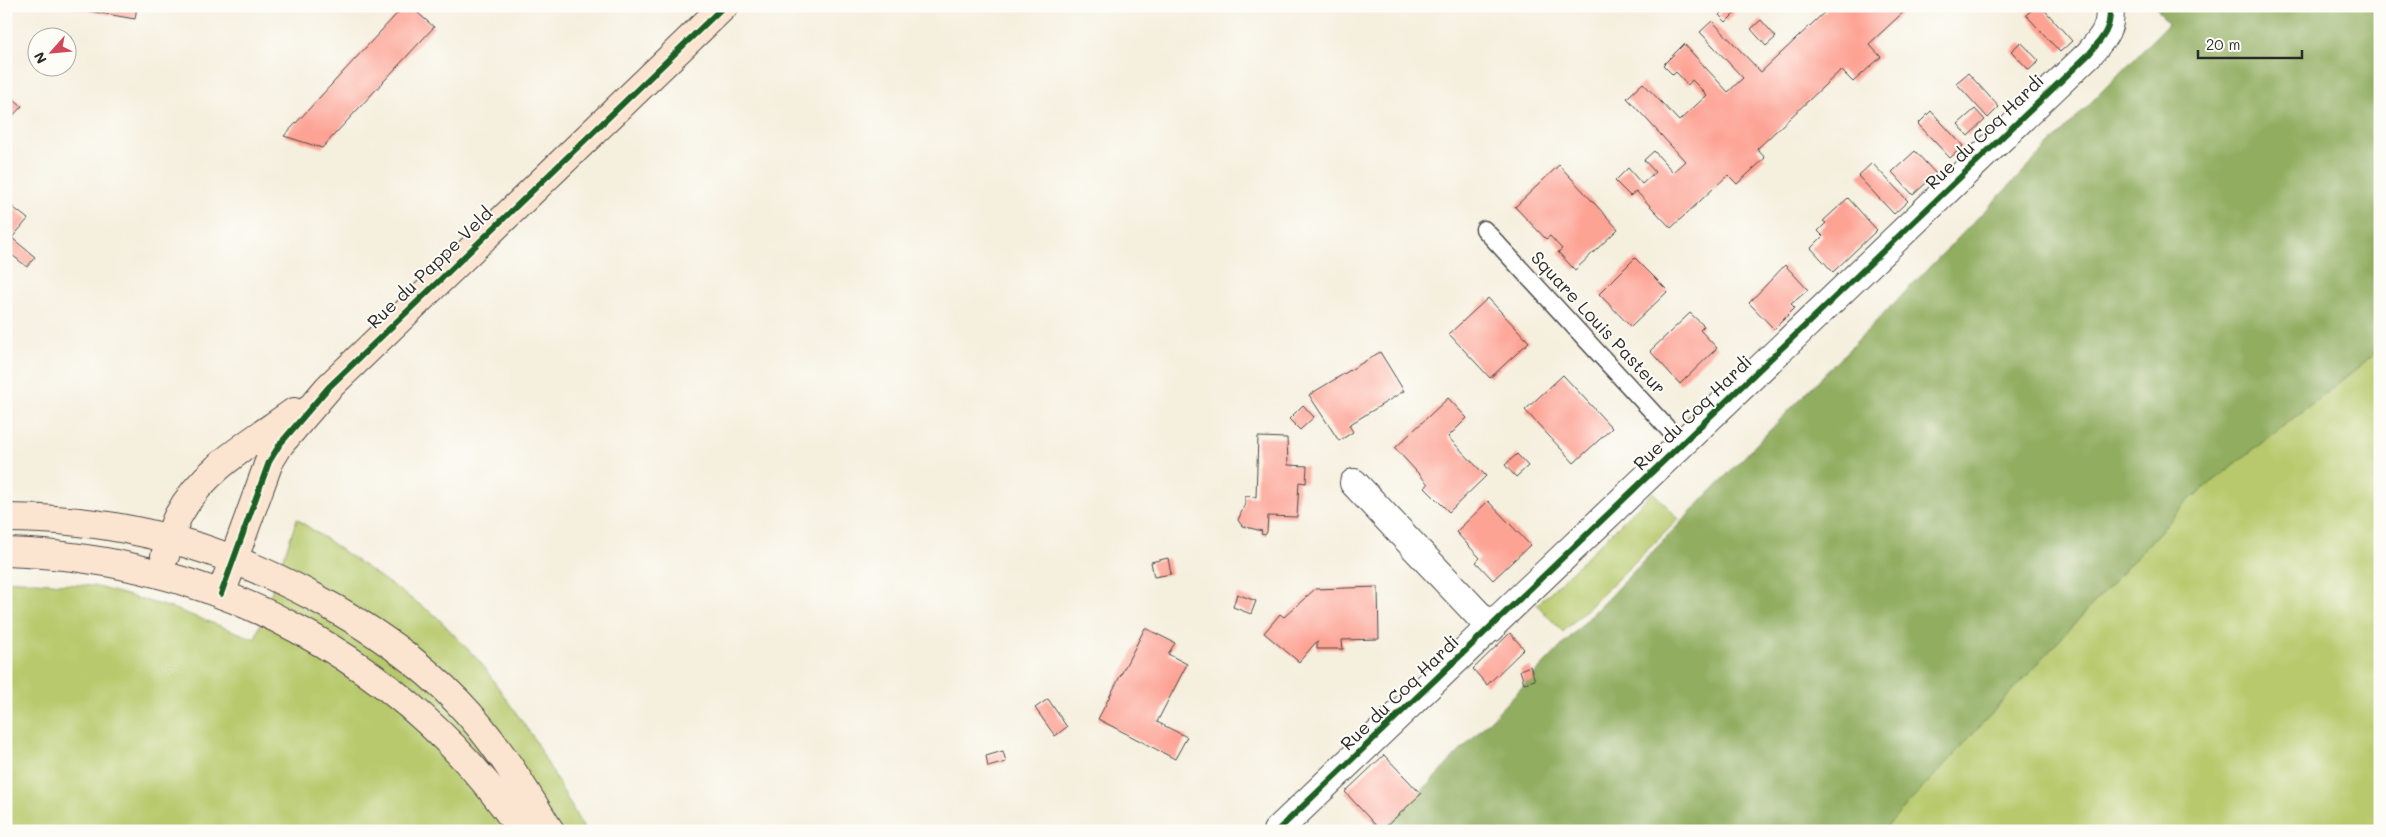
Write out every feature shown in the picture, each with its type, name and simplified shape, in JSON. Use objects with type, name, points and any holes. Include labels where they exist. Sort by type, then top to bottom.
[{"type":"main road","name":"Rue du Pappe Veld","points":[[221,594],[263,473],[274,453],[328,388],[724,6]]},
{"type":"main road","name":"Rue du Pappe Veld","points":[[159,573],[183,507],[206,477],[328,388]]},
{"type":"main road","points":[[6,518],[82,522],[170,539],[233,560],[302,592],[354,620],[405,654],[443,686],[468,713],[500,753],[550,831]]},
{"type":"main road","points":[[6,552],[76,557],[159,573],[221,594],[271,616],[367,671],[410,704],[470,763],[522,831]]},
{"type":"street","name":"Rue du Coq Hardi","points":[[1277,831],[2089,54],[2107,32],[2111,21],[2109,6]]},
{"type":"street","points":[[1354,483],[1490,628]]},
{"type":"lane","name":"Square Louis Pasteur","points":[[1484,229],[1682,444]]},
{"type":"green space","points":[[2156,6],[2380,6],[2380,350],[2189,500],[1883,831],[1383,831],[1801,398],[2168,24]]},
{"type":"green space","points":[[2380,350],[2380,831],[1883,831],[2189,500]]},
{"type":"green space","points":[[1653,492],[1679,519],[1563,632],[1537,605]]},
{"type":"green space","points":[[297,519],[436,616],[481,663],[533,737],[585,831],[6,831],[6,580],[94,586],[172,608],[255,639]]},
{"type":"building","points":[[60,6],[137,6],[135,19]]},
{"type":"building","points":[[404,6],[410,6],[434,27],[322,148],[284,136]]},
{"type":"building","points":[[1727,6],[1735,13],[1726,22],[1719,15]]},
{"type":"building","points":[[1831,6],[1910,6],[1869,44],[1881,57],[1853,82],[1841,70],[1757,149],[1765,158],[1737,184],[1728,175],[1671,228],[1636,191],[1630,196],[1615,181],[1628,168],[1642,184],[1655,172],[1644,160],[1654,151],[1673,172],[1685,161],[1627,98],[1643,83],[1679,121],[1707,95],[1692,80],[1688,85],[1676,72],[1673,75],[1663,65],[1684,44],[1728,92],[1743,78],[1700,32],[1712,21],[1761,72]]},
{"type":"building","points":[[2036,6],[2041,6],[2072,41],[2060,52],[2026,15]]},
{"type":"building","points":[[1761,20],[1776,37],[1766,46],[1751,29]]},
{"type":"building","points":[[2021,42],[2039,61],[2029,70],[2011,51]]},
{"type":"building","points":[[1968,73],[1999,107],[1988,118],[1956,83]]},
{"type":"building","points":[[6,92],[22,106],[6,123]]},
{"type":"building","points":[[1975,109],[1985,120],[1968,136],[1958,124]]},
{"type":"building","points":[[1931,111],[1963,146],[1950,158],[1918,124]]},
{"type":"building","points":[[1915,151],[1936,174],[1913,195],[1892,172]]},
{"type":"building","points":[[1872,163],[1908,201],[1894,214],[1858,176]]},
{"type":"building","points":[[1559,165],[1618,229],[1575,270],[1558,252],[1562,249],[1550,236],[1546,239],[1515,207]]},
{"type":"building","points":[[1848,198],[1877,230],[1833,272],[1811,248],[1823,236],[1818,231],[1826,223],[1823,221]]},
{"type":"building","points":[[6,202],[28,219],[12,238],[35,257],[27,267],[6,250]]},
{"type":"building","points":[[1635,258],[1668,291],[1631,327],[1599,294]]},
{"type":"building","points":[[1785,265],[1808,290],[1791,304],[1795,308],[1774,329],[1749,303]]},
{"type":"building","points":[[1488,298],[1529,342],[1490,378],[1449,334]]},
{"type":"building","points":[[1690,313],[1704,326],[1700,330],[1717,348],[1680,384],[1650,351]]},
{"type":"building","points":[[1380,352],[1404,391],[1349,425],[1353,432],[1339,441],[1309,395]]},
{"type":"building","points":[[1563,375],[1612,428],[1574,463],[1525,410]]},
{"type":"building","points":[[1448,398],[1467,418],[1448,437],[1486,476],[1449,512],[1425,488],[1428,484],[1395,448]]},
{"type":"building","points":[[1303,405],[1314,417],[1300,430],[1289,419]]},
{"type":"building","points":[[1258,437],[1287,438],[1288,465],[1307,466],[1306,483],[1299,482],[1297,517],[1268,516],[1267,532],[1265,535],[1261,534],[1262,531],[1242,526],[1238,520],[1245,504],[1245,496],[1256,497]]},
{"type":"building","points":[[1517,454],[1528,466],[1516,477],[1505,465]]},
{"type":"building","points":[[1488,501],[1530,545],[1493,580],[1476,562],[1480,558],[1456,532]]},
{"type":"building","points":[[1168,558],[1171,574],[1154,577],[1151,562]]},
{"type":"building","points":[[1378,587],[1379,639],[1342,640],[1343,649],[1317,649],[1317,641],[1299,662],[1264,633],[1280,614],[1284,617],[1315,589]]},
{"type":"building","points":[[1237,594],[1256,601],[1251,614],[1233,607]]},
{"type":"building","points":[[1145,628],[1175,643],[1168,654],[1187,664],[1157,722],[1187,737],[1175,759],[1098,719]]},
{"type":"building","points":[[1510,633],[1524,649],[1487,685],[1473,669]]},
{"type":"building","points":[[1530,666],[1535,680],[1524,683],[1520,670]]},
{"type":"building","points":[[1048,699],[1067,727],[1055,736],[1035,708]]},
{"type":"building","points":[[1003,751],[1006,762],[988,767],[986,756]]},
{"type":"building","points":[[1384,755],[1421,794],[1381,831],[1345,792]]},
{"type":"cycle path","points":[[221,594],[269,462],[280,444],[328,388],[724,6]]},
{"type":"cycle path","points":[[1277,831],[2089,54],[2102,38],[2108,26],[2109,6]]}]
